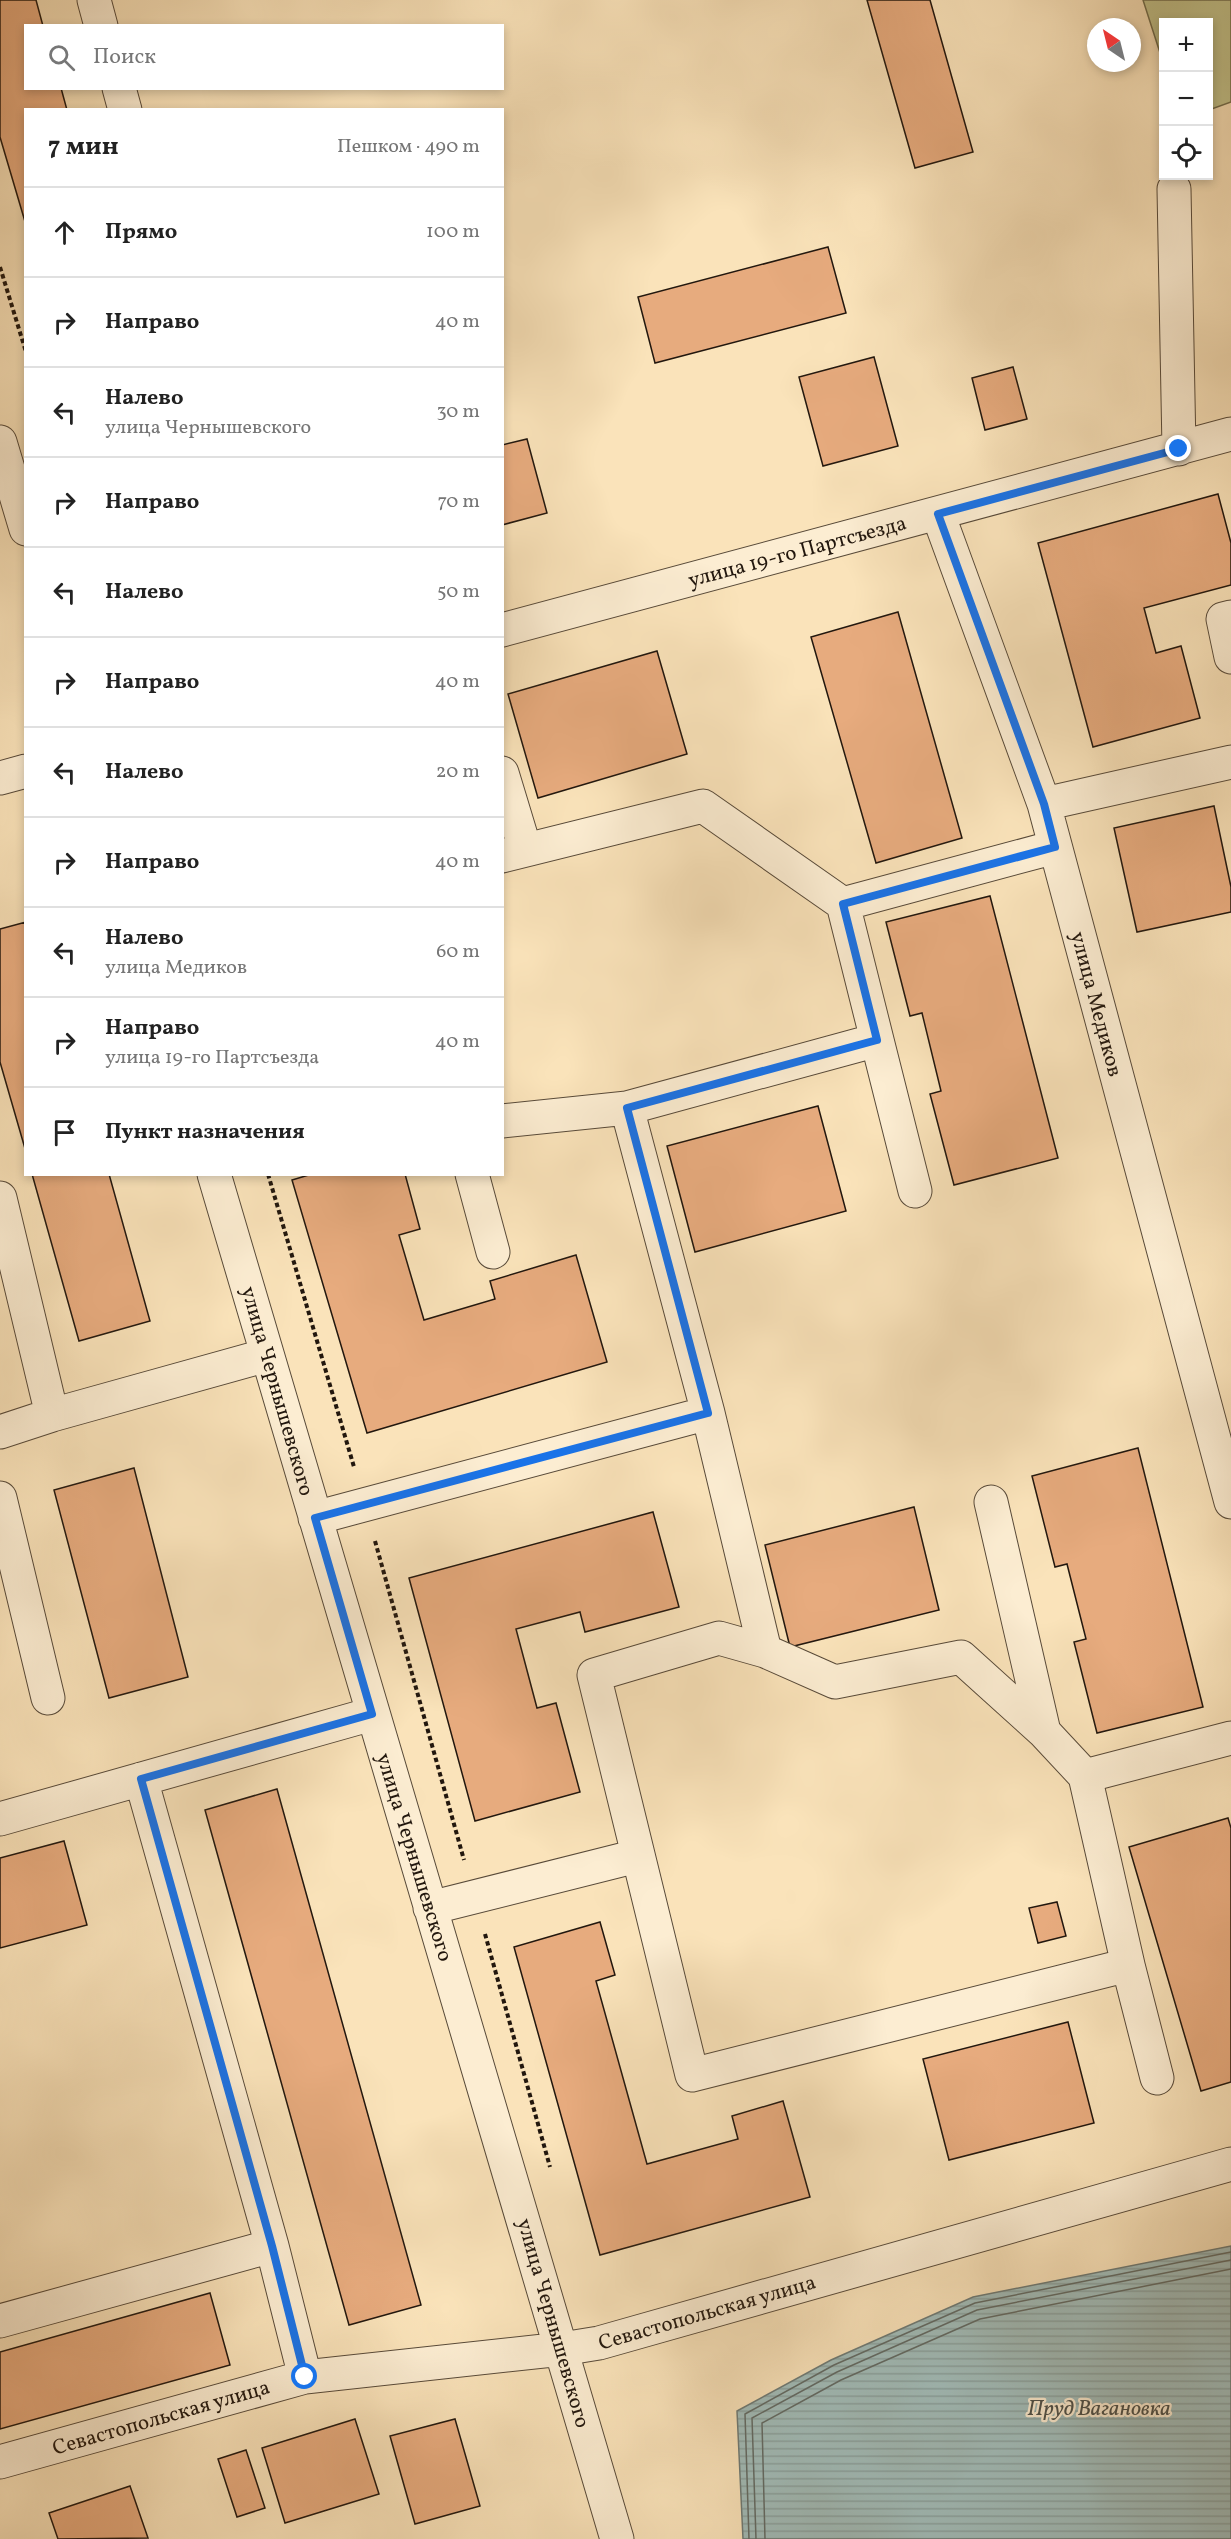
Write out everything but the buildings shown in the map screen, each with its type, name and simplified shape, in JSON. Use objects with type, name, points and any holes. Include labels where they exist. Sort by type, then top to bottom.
[{"type":"street","points":[[94,0],[100,24]]},
{"type":"street","points":[[120,90],[124,108]]},
{"type":"street","points":[[1174,189],[1179,449]]},
{"type":"street","name":"улица 19-го Партсъезда","points":[[504,629],[1231,434]]},
{"type":"street","points":[[0,441],[24,522]]},
{"type":"street","name":"улица Медиков","points":[[938,514],[1044,804],[1231,1502]]},
{"type":"street","points":[[1231,617],[1223,619],[1231,657]]},
{"type":"street","points":[[1044,804],[1231,762]]},
{"type":"street","points":[[0,778],[24,772]]},
{"type":"street","points":[[504,786],[514,853],[703,806],[843,904],[915,1191]]},
{"type":"street","points":[[843,904],[1055,847]]},
{"type":"street","points":[[504,1121],[627,1108],[877,1040]]},
{"type":"street","points":[[627,1108],[708,1413],[765,1651]]},
{"type":"street","name":"улица Чернышевского","points":[[215,1176],[617,2539]]},
{"type":"street","points":[[473,1176],[493,1252]]},
{"type":"street","points":[[2,1212],[52,1415]]},
{"type":"street","points":[[0,1432],[52,1415],[267,1355]]},
{"type":"street","points":[[315,1518],[708,1413]]},
{"type":"street","points":[[0,1498],[48,1698]]},
{"type":"street","points":[[991,1502],[1044,1732]]},
{"type":"street","points":[[1128,1965],[692,2075],[594,1675],[719,1638],[765,1651],[835,1682],[961,1657],[1044,1732],[1085,1776],[1128,1965],[1157,2078]]},
{"type":"street","points":[[0,1819],[372,1714]]},
{"type":"street","points":[[1085,1776],[1231,1738]]},
{"type":"street","points":[[141,1779],[272,2246],[305,2377]]},
{"type":"street","points":[[430,1908],[637,1856]]},
{"type":"street","name":"Севастопольская улица","points":[[0,2462],[305,2377],[599,2343],[1231,2164]]},
{"type":"street","points":[[0,2321],[272,2246]]},
{"type":"path","points":[[0,267],[24,345]]},
{"type":"path","points":[[269,1176],[365,1504],[551,2171]]},
{"type":"green space","points":[[1143,0],[1231,0],[1231,102],[1213,109],[1213,18],[1159,18],[1159,50]]},
{"type":"water","name":"Пруд Вагановка","points":[[1231,2246],[1231,2539],[743,2539],[737,2411],[831,2360],[973,2297]]},
{"type":"route","points":[[305,2377],[272,2246],[141,1779],[372,1714],[315,1518],[708,1413],[627,1108],[877,1040],[843,904],[1055,847],[1044,804],[938,514],[1179,449]]}]
